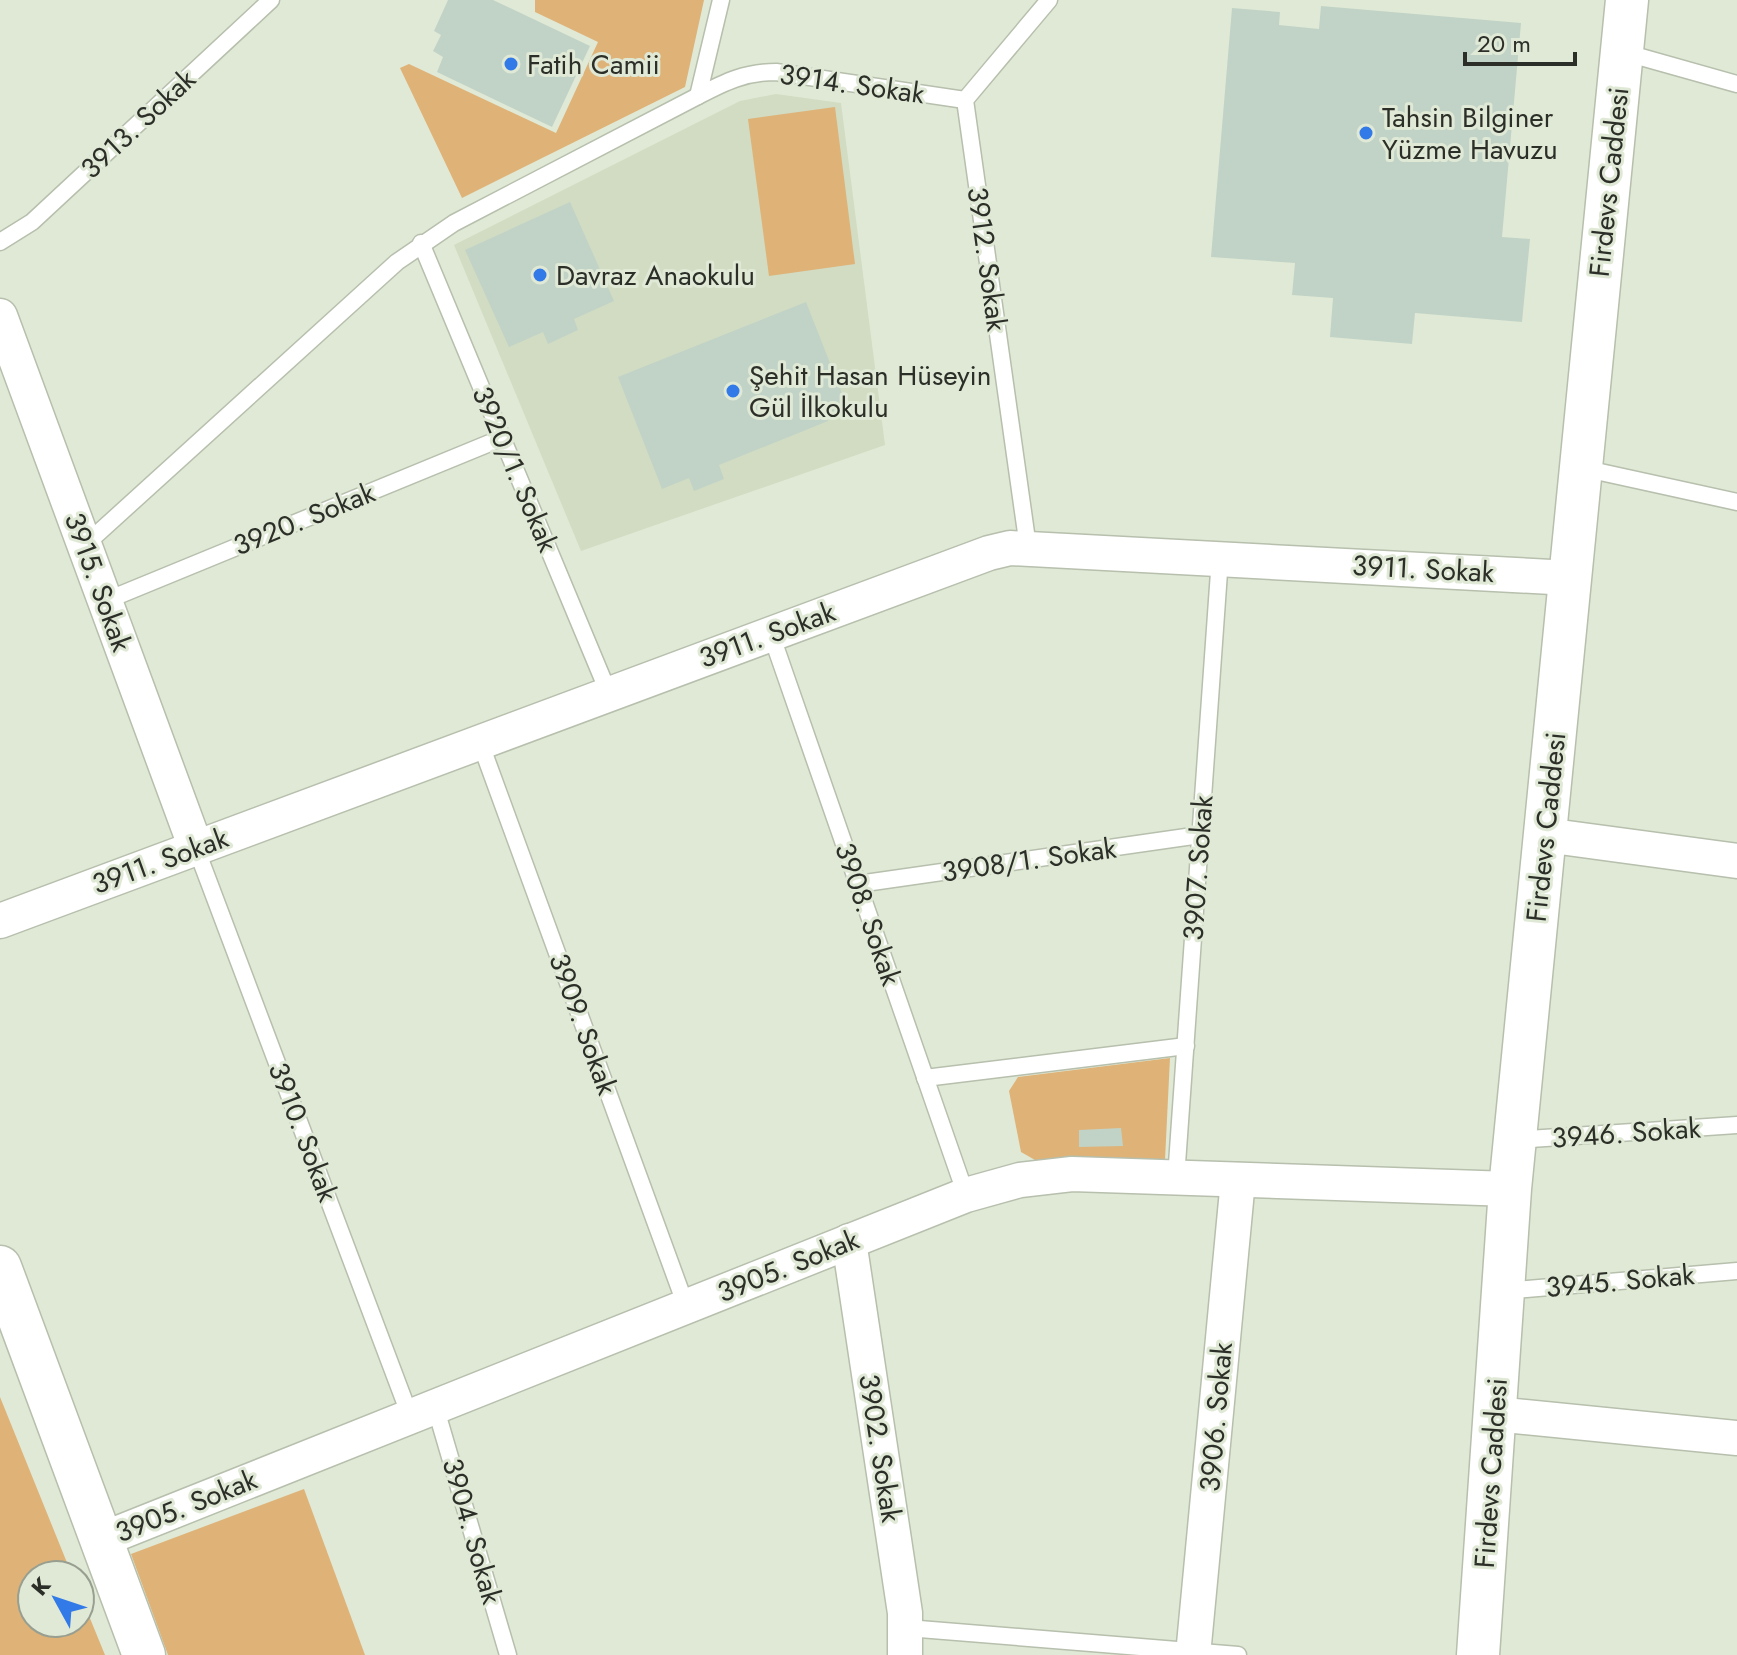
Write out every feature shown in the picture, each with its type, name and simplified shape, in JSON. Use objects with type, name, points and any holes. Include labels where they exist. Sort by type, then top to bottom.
[{"type":"street","name":"Firdevs Caddesi","points":[[1478,1655],[1510,1189],[1627,0]]},
{"type":"street","name":"3915. Sokak","points":[[0,316],[196,848]]},
{"type":"street","name":"3911. Sokak","points":[[0,921],[989,553],[1028,547],[1570,578]]},
{"type":"street","points":[[1545,835],[1737,861]]},
{"type":"street","name":"3905. Sokak","points":[[101,1540],[966,1195],[1020,1180],[1072,1174],[1510,1189]]},
{"type":"street","name":"3906. Sokak","points":[[1193,1653],[1238,1180]]},
{"type":"street","name":"3902. Sokak","points":[[849,1241],[906,1641]]},
{"type":"street","points":[[0,1267],[12,1339],[101,1540],[144,1655]]},
{"type":"street","points":[[1495,1414],[1737,1438]]},
{"type":"lane","name":"3913. Sokak","points":[[0,242],[32,222],[271,0]]},
{"type":"lane","points":[[698,96],[721,0]]},
{"type":"lane","points":[[965,100],[1049,0]]},
{"type":"lane","points":[[1622,52],[1737,84]]},
{"type":"lane","name":"3914. Sokak","points":[[85,545],[421,243],[733,77],[753,72],[776,72],[965,100]]},
{"type":"lane","name":"3912. Sokak","points":[[965,100],[1028,547]]},
{"type":"lane","name":"3920/1. Sokak","points":[[421,243],[609,694]]},
{"type":"lane","name":"3920. Sokak","points":[[105,601],[502,438]]},
{"type":"lane","points":[[1580,467],[1737,502]]},
{"type":"lane","name":"3907. Sokak","points":[[1176,1178],[1220,558]]},
{"type":"lane","name":"3908. Sokak","points":[[771,634],[966,1195]]},
{"type":"lane","name":"3909. Sokak","points":[[480,742],[686,1306]]},
{"type":"lane","name":"3908/1. Sokak","points":[[858,884],[1200,835]]},
{"type":"lane","name":"3910. Sokak","points":[[196,848],[423,1411]]},
{"type":"lane","points":[[925,1078],[1186,1046]]},
{"type":"lane","name":"3946. Sokak","points":[[1515,1140],[1737,1125]]},
{"type":"lane","name":"3945. Sokak","points":[[1503,1291],[1737,1271]]},
{"type":"lane","name":"3904. Sokak","points":[[423,1411],[508,1655]]},
{"type":"lane","points":[[906,1641],[1238,1655]]},
{"type":"shaded area","points":[[535,0],[704,0],[685,87],[462,198],[400,68],[409,64],[556,133],[598,42],[535,12]]},
{"type":"shaded area","points":[[776,94],[841,103],[885,445],[581,551],[454,245],[740,101]]},
{"type":"shaded area","points":[[835,107],[855,264],[769,276],[748,119]]},
{"type":"shaded area","points":[[1170,1058],[1165,1160],[1035,1160],[1021,1152],[1009,1091],[1018,1077]]},
{"type":"shaded area","points":[[0,1397],[66,1559],[16,1559],[16,1639],[96,1639],[96,1633],[105,1655],[0,1655]]},
{"type":"shaded area","points":[[304,1489],[365,1655],[168,1655],[131,1554]]},
{"type":"building","name":"Fatih Camii","points":[[448,0],[493,0],[590,46],[552,127],[437,72],[443,57],[433,51],[441,35],[434,31]]},
{"type":"building","name":"Tahsin Bilginer Yüzme Havuzu","points":[[1321,6],[1521,23],[1502,237],[1530,239],[1522,322],[1415,313],[1412,344],[1330,337],[1333,298],[1292,295],[1295,263],[1211,257],[1232,8],[1280,12],[1279,25],[1319,29]]},
{"type":"building","name":"Davraz Anaokulu","points":[[570,202],[614,301],[574,319],[578,330],[548,344],[543,332],[509,347],[465,250]]},
{"type":"building","name":"Şehit Hasan Hüseyin Gül İlkokulu","points":[[806,302],[847,406],[826,414],[828,421],[719,465],[724,479],[694,491],[689,478],[662,489],[618,377]]},
{"type":"building","points":[[1121,1128],[1123,1146],[1079,1147],[1079,1130]]},
{"type":"place","name":"Fatih Camii","points":[[511,64]]},
{"type":"place","name":"Tahsin Bilginer Yüzme Havuzu","points":[[1366,133]]},
{"type":"place","name":"Davraz Anaokulu","points":[[540,275]]},
{"type":"place","name":"Şehit Hasan Hüseyin Gül İlkokulu","points":[[733,391]]}]
